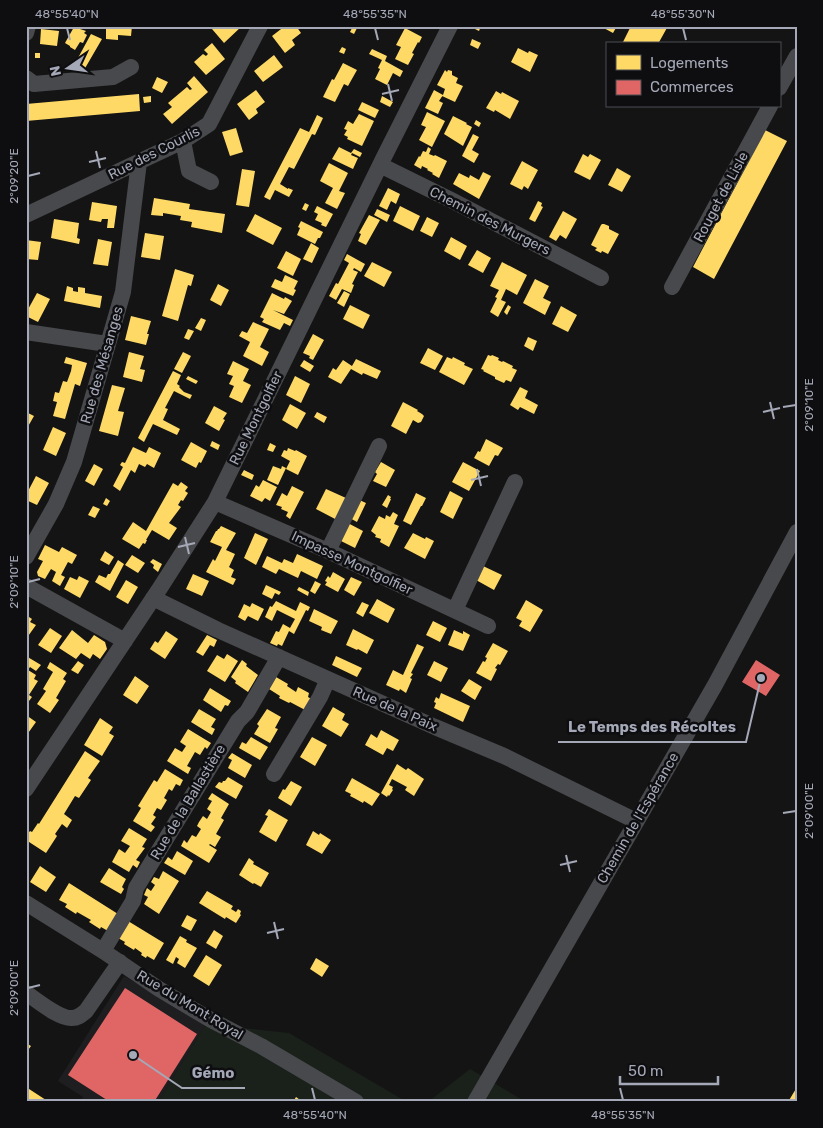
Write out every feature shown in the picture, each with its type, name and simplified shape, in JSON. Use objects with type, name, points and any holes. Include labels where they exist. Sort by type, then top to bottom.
[{"type":"street","points":[[26,33],[28,26]]},
{"type":"street","name":"Rue des Courlis","points":[[26,215],[183,141],[209,124],[260,26]]},
{"type":"street","name":"Rue Montgolfier","points":[[26,789],[215,502],[450,26]]},
{"type":"street","points":[[780,86],[797,56]]},
{"type":"street","points":[[26,78],[34,84],[114,77],[131,67]]},
{"type":"street","name":"Rouget de Lisle","points":[[672,287],[769,108]]},
{"type":"street","points":[[183,141],[189,171],[211,182]]},
{"type":"street","name":"Rue des Mésanges","points":[[26,557],[56,504],[74,462],[123,292],[139,162]]},
{"type":"street","name":"Chemin des Murgers","points":[[380,166],[453,201],[600,278]]},
{"type":"street","points":[[26,332],[107,344]]},
{"type":"street","points":[[328,550],[379,446]]},
{"type":"street","points":[[455,610],[514,482]]},
{"type":"street","name":"Impasse Montgolfier","points":[[215,502],[328,550],[488,626]]},
{"type":"street","name":"Chemin de l'Espérance","points":[[476,1102],[715,685],[797,532]]},
{"type":"street","points":[[26,586],[124,641]]},
{"type":"street","name":"Rue de la Paix","points":[[153,598],[218,630],[504,756],[636,821]]},
{"type":"street","name":"Rue de la Ballastière","points":[[103,950],[133,901],[136,888],[238,721],[247,712],[279,657]]},
{"type":"street","points":[[274,774],[320,697],[328,679]]},
{"type":"street","name":"Rue du Mont Royal","points":[[26,903],[103,950],[159,989],[356,1102]]},
{"type":"street","points":[[26,993],[66,1018],[80,1016],[86,1011],[120,962]]},
{"type":"shaded area","points":[[124,976],[206,1024],[158,1102],[80,1102],[83,1097],[58,1081]]},
{"type":"shaded area","points":[[206,1024],[289,1033],[407,1102],[158,1102]]},
{"type":"shaded area","points":[[470,1069],[526,1102],[428,1102]]},
{"type":"building: Logements","points":[[106,26],[132,26],[131,36],[118,35],[118,40],[106,39]]},
{"type":"building: Logements","points":[[215,26],[242,26],[224,43],[212,29]]},
{"type":"building: Logements","points":[[285,26],[296,26],[301,33],[292,40],[295,45],[285,53],[272,36]]},
{"type":"building: Logements","points":[[353,26],[358,26],[354,34],[350,32]]},
{"type":"building: Logements","points":[[469,26],[481,26],[479,31]]},
{"type":"building: Logements","points":[[600,26],[617,26],[613,33]]},
{"type":"building: Logements","points":[[631,26],[668,26],[659,42],[623,42]]},
{"type":"building: Logements","points":[[74,27],[86,31],[84,33],[87,35],[83,43],[80,42],[75,50],[65,43]]},
{"type":"building: Logements","points":[[405,28],[422,37],[412,53],[414,54],[408,65],[395,59],[401,47],[396,45]]},
{"type":"building: Logements","points":[[41,29],[59,31],[57,46],[40,44]]},
{"type":"building: Logements","points":[[91,34],[102,39],[84,70],[72,69]]},
{"type":"building: Logements","points":[[472,39],[481,43],[478,49],[470,45]]},
{"type":"building: Logements","points":[[212,43],[225,59],[206,75],[194,62],[203,54],[206,56],[208,54],[204,50]]},
{"type":"building: Logements","points":[[342,47],[346,49],[344,54],[339,52]]},
{"type":"building: Logements","points":[[518,48],[538,55],[530,72],[511,62]]},
{"type":"building: Logements","points":[[372,49],[387,56],[385,61],[403,71],[400,77],[393,73],[387,85],[375,79],[382,60],[369,54]]},
{"type":"building: Logements","points":[[35,53],[40,53],[40,58],[35,58]]},
{"type":"building: Logements","points":[[274,55],[283,67],[263,82],[254,71]]},
{"type":"building: Logements","points":[[343,63],[357,70],[348,86],[344,84],[335,102],[323,97]]},
{"type":"building: Logements","points":[[445,70],[447,72],[448,70],[452,71],[452,75],[458,78],[456,83],[463,86],[455,102],[442,96],[439,101],[443,103],[438,114],[425,108],[434,90],[443,95],[445,89],[437,85]]},
{"type":"building: Logements","points":[[194,76],[208,92],[172,124],[163,114],[172,107],[168,103],[187,87],[190,90],[192,89],[187,83]]},
{"type":"building: Logements","points":[[157,77],[168,82],[162,93],[152,88]]},
{"type":"building: Logements","points":[[256,90],[265,102],[256,109],[258,113],[249,120],[237,104]]},
{"type":"building: Logements","points":[[496,91],[519,101],[510,119],[495,110],[494,112],[486,108]]},
{"type":"building: Logements","points":[[139,94],[140,111],[26,121],[26,104]]},
{"type":"building: Logements","points":[[151,96],[151,102],[144,103],[143,97]]},
{"type":"building: Logements","points":[[382,96],[393,102],[390,107],[380,102]]},
{"type":"building: Logements","points":[[362,102],[379,110],[375,118],[358,110]]},
{"type":"building: Logements","points":[[427,112],[445,121],[432,147],[419,140],[426,127],[421,125]]},
{"type":"building: Logements","points":[[359,114],[374,121],[362,146],[347,139],[348,137],[344,135],[347,130],[344,129],[348,121],[353,124]]},
{"type":"building: Logements","points":[[317,115],[323,118],[315,135],[312,134],[294,169],[289,167],[280,184],[293,190],[289,197],[275,190],[270,200],[264,197],[300,128],[309,132]]},
{"type":"building: Logements","points":[[453,116],[472,127],[463,146],[444,134]]},
{"type":"building: Logements","points":[[476,120],[481,123],[479,127],[474,124]]},
{"type":"building: Logements","points":[[236,128],[243,152],[230,156],[222,132]]},
{"type":"building: Logements","points":[[765,130],[787,141],[714,279],[693,267]]},
{"type":"building: Logements","points":[[473,134],[479,137],[472,150],[479,154],[474,163],[462,156]]},
{"type":"building: Logements","points":[[339,147],[351,153],[354,149],[362,153],[360,157],[352,153],[351,155],[358,158],[353,169],[332,159]]},
{"type":"building: Logements","points":[[428,147],[431,149],[429,154],[447,161],[439,178],[428,169],[422,166],[421,169],[414,165],[419,156],[423,151],[426,152]]},
{"type":"building: Logements","points":[[583,154],[588,157],[590,154],[601,160],[590,180],[574,172]]},
{"type":"building: Logements","points":[[522,161],[538,170],[528,189],[524,186],[522,190],[510,184]]},
{"type":"building: Logements","points":[[329,163],[348,173],[339,191],[345,193],[337,209],[325,203],[333,188],[320,181]]},
{"type":"building: Logements","points":[[617,168],[631,176],[622,192],[608,185]]},
{"type":"building: Logements","points":[[242,169],[255,171],[249,207],[236,205]]},
{"type":"building: Logements","points":[[483,172],[491,176],[479,199],[453,184],[459,173],[469,178],[470,175],[479,180]]},
{"type":"building: Logements","points":[[388,188],[400,194],[396,204],[391,201],[387,210],[379,206]]},
{"type":"building: Logements","points":[[154,198],[190,204],[189,209],[225,214],[222,233],[191,227],[192,222],[180,220],[181,216],[163,213],[163,216],[151,215]]},
{"type":"building: Logements","points":[[538,201],[542,203],[541,206],[543,207],[535,222],[529,219]]},
{"type":"building: Logements","points":[[92,202],[117,206],[114,228],[107,228],[108,219],[102,219],[101,222],[89,220]]},
{"type":"building: Logements","points":[[305,203],[309,205],[306,211],[302,209]]},
{"type":"building: Logements","points":[[317,206],[333,214],[326,227],[315,220],[318,214],[314,212]]},
{"type":"building: Logements","points":[[400,206],[420,216],[413,231],[393,221]]},
{"type":"building: Logements","points":[[377,209],[390,215],[387,222],[374,215]]},
{"type":"building: Logements","points":[[563,211],[577,219],[566,239],[560,235],[556,241],[549,237]]},
{"type":"building: Logements","points":[[255,214],[282,228],[273,245],[246,231]]},
{"type":"building: Logements","points":[[369,215],[380,220],[366,245],[358,241],[361,234],[359,233]]},
{"type":"building: Logements","points":[[427,217],[439,223],[432,237],[420,231]]},
{"type":"building: Logements","points":[[54,219],[79,223],[77,238],[80,239],[79,244],[51,238]]},
{"type":"building: Logements","points":[[301,221],[323,232],[315,244],[297,235]]},
{"type":"building: Logements","points":[[602,224],[609,226],[609,229],[619,234],[608,254],[595,250],[597,248],[591,245]]},
{"type":"building: Logements","points":[[145,233],[164,236],[160,260],[141,257]]},
{"type":"building: Logements","points":[[451,237],[467,246],[460,260],[444,251]]},
{"type":"building: Logements","points":[[98,239],[112,242],[108,266],[93,264]]},
{"type":"building: Logements","points":[[26,240],[41,242],[38,260],[26,259]]},
{"type":"building: Logements","points":[[311,243],[319,248],[312,263],[303,259]]},
{"type":"building: Logements","points":[[477,250],[491,258],[483,273],[468,265]]},
{"type":"building: Logements","points":[[286,251],[301,259],[293,276],[277,268]]},
{"type":"building: Logements","points":[[347,254],[365,264],[361,272],[354,268],[353,270],[358,272],[352,284],[354,285],[351,293],[342,289],[336,300],[329,296],[349,263],[344,260]]},
{"type":"building: Logements","points":[[372,262],[392,272],[384,287],[364,276]]},
{"type":"building: Logements","points":[[502,262],[527,275],[517,295],[506,289],[501,300],[506,302],[498,317],[490,312],[499,290],[490,286]]},
{"type":"building: Logements","points":[[175,269],[194,275],[191,286],[188,285],[178,321],[162,316]]},
{"type":"building: Logements","points":[[285,275],[298,281],[293,296],[271,287],[275,279],[282,282]]},
{"type":"building: Logements","points":[[535,279],[549,286],[543,298],[551,302],[545,315],[523,303]]},
{"type":"building: Logements","points":[[218,284],[229,290],[221,306],[210,300]]},
{"type":"building: Logements","points":[[67,286],[73,288],[73,291],[78,292],[78,287],[85,288],[85,293],[102,296],[100,308],[64,301]]},
{"type":"building: Logements","points":[[344,291],[350,294],[344,307],[337,303]]},
{"type":"building: Logements","points":[[37,293],[50,299],[38,322],[26,316]]},
{"type":"building: Logements","points":[[272,293],[292,301],[284,314],[273,310],[293,320],[290,326],[284,323],[280,330],[262,322],[264,319],[260,317]]},
{"type":"building: Logements","points":[[350,305],[370,315],[363,329],[343,319]]},
{"type":"building: Logements","points":[[508,305],[511,307],[507,315],[504,312]]},
{"type":"building: Logements","points":[[561,306],[577,315],[568,332],[552,324]]},
{"type":"building: Logements","points":[[131,316],[151,321],[146,345],[125,340]]},
{"type":"building: Logements","points":[[201,318],[206,320],[201,331],[195,328]]},
{"type":"building: Logements","points":[[253,322],[269,329],[260,347],[269,352],[262,366],[243,356],[250,342],[239,336],[242,331],[247,333]]},
{"type":"building: Logements","points":[[188,329],[194,331],[189,340],[184,338]]},
{"type":"building: Logements","points":[[313,334],[324,340],[313,360],[309,358],[310,356],[303,353]]},
{"type":"building: Logements","points":[[528,337],[537,341],[533,351],[524,346]]},
{"type":"building: Logements","points":[[428,348],[443,356],[435,370],[420,363]]},
{"type":"building: Logements","points":[[129,352],[144,356],[140,369],[145,370],[142,382],[123,377]]},
{"type":"building: Logements","points":[[183,352],[191,356],[182,373],[174,369]]},
{"type":"building: Logements","points":[[488,355],[499,358],[498,360],[513,366],[512,368],[517,370],[511,382],[506,380],[504,383],[481,369]]},
{"type":"building: Logements","points":[[66,357],[87,363],[80,386],[75,384],[65,419],[53,416],[57,402],[53,401],[55,392],[59,393],[63,381],[67,382],[71,371],[72,365],[64,363]]},
{"type":"building: Logements","points":[[447,357],[452,359],[453,357],[473,369],[464,385],[439,372]]},
{"type":"building: Logements","points":[[356,359],[381,371],[377,379],[363,373],[362,375],[351,369],[341,384],[328,377],[333,368],[336,370],[343,360],[352,366]]},
{"type":"building: Logements","points":[[304,360],[314,366],[310,372],[300,366]]},
{"type":"building: Logements","points":[[233,361],[249,369],[243,381],[251,385],[242,403],[229,397],[234,386],[229,384],[233,376],[227,374]]},
{"type":"building: Logements","points":[[173,371],[181,375],[177,384],[179,387],[184,392],[192,395],[190,399],[174,391],[165,408],[168,409],[163,420],[180,429],[177,435],[153,424],[144,442],[138,438]]},
{"type":"building: Logements","points":[[188,376],[198,381],[196,384],[186,379]]},
{"type":"building: Logements","points":[[295,376],[310,384],[301,403],[286,395]]},
{"type":"building: Logements","points":[[112,385],[125,388],[118,411],[124,412],[118,436],[99,431]]},
{"type":"building: Logements","points":[[520,387],[528,391],[525,398],[538,405],[534,414],[520,407],[518,410],[510,405]]},
{"type":"building: Logements","points":[[403,402],[418,410],[424,416],[421,422],[418,423],[413,420],[406,434],[391,426]]},
{"type":"building: Logements","points":[[290,404],[306,413],[297,429],[282,420]]},
{"type":"building: Logements","points":[[214,406],[227,413],[219,431],[205,423]]},
{"type":"building: Logements","points":[[26,412],[34,416],[26,430]]},
{"type":"building: Logements","points":[[317,412],[327,417],[324,423],[314,417]]},
{"type":"building: Logements","points":[[53,427],[66,433],[56,456],[43,450]]},
{"type":"building: Logements","points":[[486,439],[503,448],[498,456],[495,455],[489,466],[474,458],[478,451],[480,452]]},
{"type":"building: Logements","points":[[212,441],[220,445],[218,450],[210,446]]},
{"type":"building: Logements","points":[[191,442],[207,451],[196,468],[181,460]]},
{"type":"building: Logements","points":[[270,443],[276,446],[273,452],[267,450]]},
{"type":"building: Logements","points":[[133,447],[146,453],[149,447],[161,453],[154,468],[147,464],[145,467],[139,464],[135,473],[131,470],[120,491],[113,486],[123,467],[120,465],[122,462],[125,463]]},
{"type":"building: Logements","points":[[288,448],[307,456],[298,475],[286,469],[290,461],[281,456],[284,450],[287,451]]},
{"type":"building: Logements","points":[[381,462],[395,470],[386,487],[373,481],[377,474],[375,472]]},
{"type":"building: Logements","points":[[463,462],[480,471],[469,491],[452,482]]},
{"type":"building: Logements","points":[[94,464],[103,469],[94,486],[85,481]]},
{"type":"building: Logements","points":[[273,466],[281,469],[282,466],[286,468],[278,485],[267,480]]},
{"type":"building: Logements","points":[[244,470],[254,475],[252,480],[241,475]]},
{"type":"building: Logements","points":[[36,476],[49,483],[37,505],[26,500],[26,495]]},
{"type":"building: Logements","points":[[263,480],[277,487],[270,501],[265,498],[262,502],[250,496],[256,485],[259,487]]},
{"type":"building: Logements","points":[[181,482],[188,487],[185,491],[188,493],[183,501],[181,500],[178,505],[181,507],[169,523],[177,528],[169,540],[152,530],[145,544],[143,543],[139,549],[122,539],[133,522],[146,531],[173,483],[178,486]]},
{"type":"building: Logements","points":[[292,486],[304,492],[290,519],[286,516],[288,512],[276,505],[282,493],[287,496]]},
{"type":"building: Logements","points":[[326,489],[346,498],[337,520],[316,509]]},
{"type":"building: Logements","points":[[450,491],[463,498],[453,519],[440,512]]},
{"type":"building: Logements","points":[[416,493],[426,498],[411,525],[403,521]]},
{"type":"building: Logements","points":[[388,495],[391,499],[387,508],[382,505]]},
{"type":"building: Logements","points":[[106,498],[110,501],[107,506],[103,504]]},
{"type":"building: Logements","points":[[355,498],[366,503],[357,522],[346,516]]},
{"type":"building: Logements","points":[[93,506],[100,509],[95,518],[88,515]]},
{"type":"building: Logements","points":[[393,512],[398,515],[394,524],[399,526],[389,547],[380,542],[381,539],[375,537],[376,535],[371,531],[379,516],[385,519],[386,515],[390,517]]},
{"type":"building: Logements","points":[[344,521],[363,531],[355,548],[335,538]]},
{"type":"building: Logements","points":[[221,526],[236,533],[226,550],[235,554],[229,567],[234,570],[231,577],[236,579],[233,585],[206,572],[213,559],[215,561],[222,547],[210,542]]},
{"type":"building: Logements","points":[[255,533],[268,539],[256,565],[244,558]]},
{"type":"building: Logements","points":[[413,533],[434,541],[425,559],[404,548]]},
{"type":"building: Logements","points":[[45,545],[59,552],[62,547],[77,555],[72,564],[68,562],[61,575],[65,577],[60,586],[52,581],[56,572],[51,569],[45,579],[38,576],[37,572],[43,561],[38,559]]},
{"type":"building: Logements","points":[[105,551],[114,557],[109,565],[100,560]]},
{"type":"building: Logements","points":[[297,554],[323,566],[317,579],[301,571],[298,578],[279,569],[276,574],[262,567],[267,556],[282,563],[284,559],[293,563]]},
{"type":"building: Logements","points":[[132,555],[145,563],[138,573],[125,565]]},
{"type":"building: Logements","points":[[153,559],[162,564],[158,572],[150,562]]},
{"type":"building: Logements","points":[[118,560],[124,564],[110,591],[95,582],[99,575],[106,578]]},
{"type":"building: Logements","points":[[483,566],[502,575],[494,590],[476,580]]},
{"type":"building: Logements","points":[[333,572],[345,579],[338,592],[325,585],[328,576],[330,578]]},
{"type":"building: Logements","points":[[193,574],[209,581],[202,596],[186,589]]},
{"type":"building: Logements","points":[[79,576],[89,581],[80,598],[64,589],[70,577],[77,580]]},
{"type":"building: Logements","points":[[351,577],[362,582],[354,596],[344,590]]},
{"type":"building: Logements","points":[[126,580],[138,587],[128,604],[116,597]]},
{"type":"building: Logements","points":[[315,581],[321,584],[315,594],[310,591]]},
{"type":"building: Logements","points":[[266,585],[281,592],[279,595],[275,593],[272,599],[262,594]]},
{"type":"building: Logements","points":[[299,587],[309,592],[308,596],[297,590]]},
{"type":"building: Logements","points":[[377,599],[395,609],[388,623],[369,613]]},
{"type":"building: Logements","points":[[526,600],[543,610],[530,632],[519,626],[522,621],[516,618]]},
{"type":"building: Logements","points":[[276,601],[296,611],[300,602],[310,607],[308,611],[306,610],[294,634],[289,631],[282,646],[270,643],[276,631],[279,632],[283,624],[290,628],[295,619],[277,610],[272,621],[265,617],[270,606],[272,607]]},
{"type":"building: Logements","points":[[362,602],[369,605],[363,617],[356,613]]},
{"type":"building: Logements","points":[[252,603],[264,609],[258,621],[248,616],[245,621],[238,617],[244,604],[250,607]]},
{"type":"building: Logements","points":[[314,609],[338,621],[331,634],[321,630],[322,627],[309,621]]},
{"type":"building: Logements","points":[[26,615],[32,619],[30,622],[36,625],[26,639]]},
{"type":"building: Logements","points":[[433,621],[447,628],[440,642],[426,635]]},
{"type":"building: Logements","points":[[50,628],[62,636],[51,653],[38,645]]},
{"type":"building: Logements","points":[[353,629],[374,640],[367,654],[346,645]]},
{"type":"building: Logements","points":[[72,630],[88,643],[94,635],[105,642],[107,649],[100,659],[93,654],[90,659],[81,653],[76,659],[59,648]]},
{"type":"building: Logements","points":[[454,630],[463,634],[463,631],[470,635],[463,651],[448,645]]},
{"type":"building: Logements","points":[[166,631],[178,639],[165,659],[150,649],[155,641],[158,643]]},
{"type":"building: Logements","points":[[207,635],[217,640],[214,647],[210,645],[203,656],[196,652]]},
{"type":"building: Logements","points":[[493,643],[508,651],[500,665],[498,664],[495,668],[497,669],[491,681],[476,673],[483,661],[485,662],[487,658],[485,657]]},
{"type":"building: Logements","points":[[417,644],[424,647],[411,673],[413,674],[410,678],[412,679],[406,693],[386,685],[393,670],[403,675]]},
{"type":"building: Logements","points":[[227,654],[238,661],[225,682],[207,671],[217,655],[224,659]]},
{"type":"building: Logements","points":[[26,656],[41,665],[36,671],[30,667],[28,670],[36,675],[34,679],[38,681],[29,695],[32,697],[26,705]]},
{"type":"building: Logements","points":[[336,656],[362,668],[357,677],[332,665]]},
{"type":"building: Logements","points":[[242,660],[247,664],[246,666],[258,675],[248,692],[235,683],[236,681],[231,677]]},
{"type":"building: Logements","points":[[78,661],[84,665],[78,674],[71,670]]},
{"type":"building: Logements","points":[[434,661],[448,668],[441,682],[427,675]]},
{"type":"building: Logements","points":[[50,662],[67,673],[63,679],[66,681],[56,698],[59,700],[50,713],[37,704],[46,691],[43,689],[53,672],[47,668]]},
{"type":"building: Logements","points":[[135,676],[149,686],[137,704],[123,695]]},
{"type":"building: Logements","points":[[276,677],[288,684],[287,686],[296,692],[298,687],[309,693],[308,697],[313,700],[307,711],[279,698],[280,696],[269,689]]},
{"type":"building: Logements","points":[[469,679],[482,687],[475,700],[461,691]]},
{"type":"building: Logements","points":[[210,688],[231,701],[228,706],[225,705],[221,712],[203,700]]},
{"type":"building: Logements","points":[[441,693],[470,706],[463,722],[434,708],[436,697],[439,699]]},
{"type":"building: Logements","points":[[333,707],[345,714],[342,720],[349,724],[341,737],[322,726]]},
{"type":"building: Logements","points":[[199,709],[216,719],[211,727],[215,729],[212,735],[191,722]]},
{"type":"building: Logements","points":[[267,709],[281,717],[275,728],[278,729],[270,743],[254,734],[259,726],[257,724]]},
{"type":"building: Logements","points":[[26,715],[36,722],[26,736]]},
{"type":"building: Logements","points":[[100,718],[113,727],[109,733],[114,736],[102,756],[84,745]]},
{"type":"building: Logements","points":[[188,729],[211,743],[207,749],[205,747],[200,755],[195,752],[187,766],[191,768],[188,774],[167,761],[175,748],[182,752],[186,746],[180,742]]},
{"type":"building: Logements","points":[[381,730],[399,740],[393,751],[387,748],[383,755],[365,745],[371,734],[377,738]]},
{"type":"building: Logements","points":[[251,737],[268,747],[260,760],[239,748],[242,742],[246,744]]},
{"type":"building: Logements","points":[[312,737],[327,745],[315,766],[300,757]]},
{"type":"building: Logements","points":[[85,751],[100,761],[88,778],[91,780],[79,798],[75,796],[64,814],[72,820],[67,828],[62,824],[46,853],[26,840],[26,836],[39,824]]},
{"type":"building: Logements","points":[[232,753],[252,765],[245,778],[228,768],[232,760],[228,758]]},
{"type":"building: Logements","points":[[397,764],[406,770],[408,768],[424,779],[414,796],[405,790],[407,787],[392,779],[389,785],[393,787],[393,790],[389,796],[387,797],[381,793]]},
{"type":"building: Logements","points":[[165,769],[183,780],[180,786],[176,784],[172,791],[169,789],[164,798],[167,800],[161,810],[157,808],[153,815],[156,817],[151,824],[155,827],[151,832],[133,821],[141,808],[138,806],[154,780],[157,782]]},
{"type":"building: Logements","points":[[228,777],[243,786],[236,799],[215,787],[219,782],[222,783]]},
{"type":"building: Logements","points":[[352,778],[380,794],[372,806],[350,796],[351,794],[345,791]]},
{"type":"building: Logements","points":[[291,781],[302,787],[291,806],[278,798]]},
{"type":"building: Logements","points":[[212,793],[229,804],[221,818],[224,820],[216,834],[221,837],[215,847],[209,845],[217,850],[209,863],[181,846],[184,840],[187,843],[192,835],[196,837],[201,829],[197,826],[203,816],[207,819],[211,812],[207,809],[212,801],[208,799]]},
{"type":"building: Logements","points":[[269,809],[288,820],[276,842],[259,832],[268,816],[265,815]]},
{"type":"building: Logements","points":[[129,828],[147,839],[142,847],[145,848],[136,860],[140,862],[137,868],[133,865],[129,872],[112,862],[119,849],[125,853],[130,846],[121,841]]},
{"type":"building: Logements","points":[[313,831],[331,840],[322,854],[306,845]]},
{"type":"building: Logements","points":[[177,851],[193,861],[185,875],[164,863],[168,857],[172,860]]},
{"type":"building: Logements","points":[[249,858],[254,862],[253,864],[269,873],[261,887],[239,875]]},
{"type":"building: Logements","points":[[40,866],[56,877],[46,892],[30,882]]},
{"type":"building: Logements","points":[[109,868],[126,879],[121,894],[100,882]]},
{"type":"building: Logements","points":[[163,871],[179,881],[159,914],[144,904],[148,897],[144,895],[147,888],[151,891],[155,885],[151,882],[154,877],[159,879]]},
{"type":"building: Logements","points":[[69,883],[118,914],[108,931],[101,927],[100,929],[89,922],[91,920],[77,912],[76,914],[65,907],[67,904],[59,900]]},
{"type":"building: Logements","points":[[207,891],[233,906],[231,909],[236,912],[238,909],[241,911],[241,915],[236,923],[226,917],[225,919],[199,903]]},
{"type":"building: Logements","points":[[187,915],[197,920],[191,931],[181,926]]},
{"type":"building: Logements","points":[[128,921],[164,943],[154,960],[141,955],[142,953],[124,944],[125,942],[118,938]]},
{"type":"building: Logements","points":[[214,930],[223,936],[216,949],[206,943]]},
{"type":"building: Logements","points":[[180,936],[197,948],[185,968],[177,963],[179,959],[176,957],[173,964],[166,960]]},
{"type":"building: Logements","points":[[206,955],[222,965],[209,986],[193,976]]},
{"type":"building: Logements","points":[[316,958],[329,966],[322,977],[310,969]]},
{"type":"building: Logements","points":[[26,1043],[31,1046],[26,1053]]},
{"type":"building: Logements","points":[[26,1087],[49,1102],[26,1102]]},
{"type":"building: Logements","points":[[797,1087],[797,1102],[788,1102]]},
{"type":"building: Logements","points":[[296,1097],[303,1102],[293,1102]]},
{"type":"building: Commerces","points":[[756,660],[780,675],[766,696],[742,682]]},
{"type":"building: Commerces","points":[[125,988],[197,1034],[154,1102],[110,1102],[68,1075]]},
{"type":"place","name":"Le Temps des Récoltes","points":[[761,678]]},
{"type":"place","name":"Gémo","points":[[133,1055]]}]
